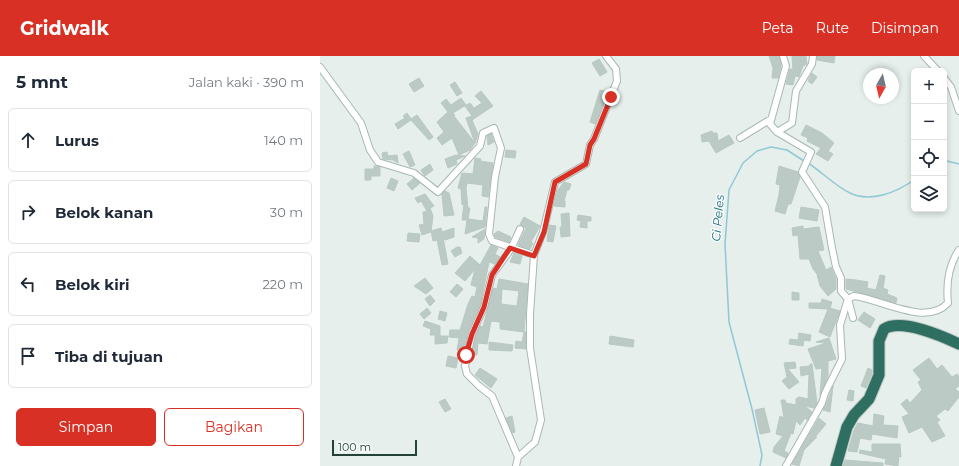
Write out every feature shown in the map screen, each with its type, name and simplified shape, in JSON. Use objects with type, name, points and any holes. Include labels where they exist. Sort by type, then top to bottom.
[{"type":"highway","points":[[836,466],[847,428],[854,415],[869,399],[878,375],[879,341],[884,329],[895,325],[903,326],[938,335],[959,344]]},
{"type":"street","points":[[518,457],[535,442],[542,420],[530,348],[530,314],[534,256],[544,232],[555,182],[586,164],[590,145],[594,139],[615,86],[617,72],[606,56]]},
{"type":"street","points":[[783,56],[786,66],[770,125],[777,132],[810,152],[810,156],[802,170],[825,207],[836,267],[841,278],[841,291],[848,299],[853,318]]},
{"type":"street","points":[[777,132],[792,122],[796,91],[812,64],[813,56]]},
{"type":"street","points":[[924,56],[935,68]]},
{"type":"street","points":[[320,67],[361,123],[370,150],[378,162],[414,173],[438,192],[480,146],[483,133],[494,128],[501,148],[495,178],[489,234],[492,242],[534,256]]},
{"type":"street","points":[[947,82],[951,87],[959,112]]},
{"type":"street","points":[[740,138],[771,119]]},
{"type":"street","points":[[516,466],[518,457],[492,396],[467,374],[465,366],[472,334],[484,307],[492,275],[510,248],[520,229]]},
{"type":"street","points":[[848,299],[858,297],[916,312],[924,313],[938,311],[948,303],[947,284],[950,268],[959,250]]},
{"type":"street","points":[[786,466],[822,403],[825,393],[842,359],[840,325],[848,299]]},
{"type":"building","points":[[769,56],[779,56],[781,66],[778,78],[772,78],[773,68]]},
{"type":"building","points":[[792,56],[806,56],[807,64],[803,66],[799,77],[795,76],[793,85],[786,84],[790,69],[793,69]]},
{"type":"building","points":[[817,56],[835,56],[834,63],[817,60]]},
{"type":"building","points":[[599,59],[607,72],[600,76],[592,63]]},
{"type":"building","points":[[812,73],[817,77],[812,84],[808,81]]},
{"type":"building","points":[[419,78],[424,86],[414,92],[409,84]]},
{"type":"building","points":[[455,82],[462,93],[457,96],[450,85]]},
{"type":"building","points":[[600,90],[608,92],[595,124],[590,122]]},
{"type":"building","points":[[481,91],[493,106],[472,120],[478,134],[475,143],[466,118],[472,116],[465,106],[470,103],[474,108],[482,103],[475,96]]},
{"type":"building","points":[[461,98],[466,105],[453,113],[475,143],[470,150],[459,155],[452,138],[442,145],[437,138],[444,132],[437,122],[448,112],[441,103],[446,99],[451,105]]},
{"type":"building","points":[[407,113],[411,119],[417,115],[433,137],[429,140],[411,120],[398,129],[395,124],[405,118],[403,116]]},
{"type":"building","points":[[806,125],[822,133],[834,143],[828,151],[833,154],[828,161],[816,154],[821,148],[807,141],[808,138],[801,135]]},
{"type":"building","points":[[712,131],[713,133],[717,133],[718,141],[729,135],[734,143],[716,153],[709,141],[702,142],[701,135]]},
{"type":"building","points":[[491,134],[494,142],[488,145],[487,136]]},
{"type":"building","points":[[506,150],[516,151],[515,158],[505,157]]},
{"type":"building","points":[[409,151],[415,165],[410,167],[403,154]]},
{"type":"building","points":[[387,152],[388,156],[397,155],[398,163],[393,160],[383,159],[382,153]]},
{"type":"building","points":[[456,155],[465,156],[456,160],[457,164],[448,168],[445,159]]},
{"type":"building","points":[[475,158],[481,159],[480,161],[493,163],[488,197],[482,196],[483,185],[467,183],[466,188],[468,208],[470,208],[468,219],[483,221],[485,207],[487,207],[485,227],[465,234],[467,220],[462,220],[464,204],[462,205],[461,189],[458,188],[462,173],[473,174]]},
{"type":"building","points":[[430,164],[433,170],[425,176],[421,170]]},
{"type":"building","points":[[374,166],[380,167],[380,176],[371,176],[371,180],[365,180],[365,169],[374,169]]},
{"type":"building","points":[[779,166],[798,172],[800,177],[791,204],[788,204],[785,214],[775,211],[780,185],[776,184]]},
{"type":"building","points":[[391,178],[398,181],[394,191],[387,188]]},
{"type":"building","points":[[414,178],[420,183],[412,190],[407,184]]},
{"type":"building","points":[[564,182],[571,184],[569,190],[567,190],[564,201],[565,207],[554,206],[558,190]]},
{"type":"building","points":[[445,191],[449,193],[454,215],[444,216],[442,194]]},
{"type":"building","points":[[425,194],[434,206],[430,208],[433,216],[431,232],[422,235],[419,225],[424,224],[423,212],[427,211],[421,201],[418,203],[415,198]]},
{"type":"building","points":[[801,207],[819,210],[817,221],[799,218]]},
{"type":"building","points":[[569,213],[570,236],[561,237],[561,214]]},
{"type":"building","points":[[578,215],[591,217],[591,221],[587,221],[587,228],[580,227],[581,221],[577,220]]},
{"type":"building","points":[[524,217],[540,226],[531,242],[533,243],[530,249],[518,245],[526,228],[520,224]]},
{"type":"building","points":[[549,225],[556,226],[553,242],[547,241]]},
{"type":"building","points":[[803,226],[803,229],[819,227],[824,250],[818,251],[826,270],[831,267],[836,279],[836,289],[828,296],[820,286],[817,274],[809,259],[800,259],[798,235],[793,236],[792,228]]},
{"type":"building","points":[[441,228],[442,232],[454,228],[454,237],[445,240],[443,237],[448,264],[442,265],[437,240],[433,241],[431,231]]},
{"type":"building","points":[[485,229],[484,239],[478,243],[478,238],[472,237]]},
{"type":"building","points":[[498,231],[511,237],[509,242],[495,237],[494,234]]},
{"type":"building","points":[[408,233],[420,234],[419,242],[407,241]]},
{"type":"building","points":[[491,245],[498,248],[495,254],[500,257],[495,264],[489,262],[480,306],[468,332],[464,351],[457,350],[459,338],[449,337],[450,330],[460,330],[468,304],[472,296],[475,297],[477,287],[471,285],[475,269],[465,281],[455,273],[470,256],[480,265]]},
{"type":"building","points":[[457,247],[460,247],[462,253],[455,257],[451,251]]},
{"type":"building","points":[[514,253],[522,256],[520,264],[510,262]]},
{"type":"building","points":[[880,275],[885,276],[883,288],[888,290],[887,294],[897,298],[896,303],[846,289],[846,279],[868,282],[867,288],[876,290]]},
{"type":"building","points":[[425,278],[433,288],[426,294],[414,286]]},
{"type":"building","points":[[499,279],[528,284],[524,332],[500,329],[500,322],[491,321],[487,344],[478,343],[477,355],[472,354],[476,335],[480,326],[483,327],[493,288],[497,289]],"holes":[[[502,289],[519,291],[517,306],[501,304]]]},
{"type":"building","points":[[457,284],[463,289],[456,297],[450,292]]},
{"type":"building","points":[[792,292],[799,293],[799,300],[792,300]]},
{"type":"building","points":[[430,295],[435,301],[430,306],[425,299]]},
{"type":"building","points":[[822,299],[832,302],[830,308],[840,311],[830,337],[819,332],[828,309],[809,308],[809,303],[821,303]]},
{"type":"building","points":[[427,308],[431,313],[424,319],[420,314]]},
{"type":"building","points":[[440,311],[447,313],[445,321],[438,319]]},
{"type":"building","points":[[864,312],[875,319],[870,328],[858,320]]},
{"type":"building","points":[[425,321],[440,326],[440,336],[448,336],[447,343],[435,344],[435,335],[430,335],[431,329],[423,326]]},
{"type":"building","points":[[524,332],[526,332],[526,349],[515,348],[516,341],[522,342]]},
{"type":"building","points":[[799,333],[811,335],[810,341],[804,340],[803,346],[789,344],[790,339],[798,340]]},
{"type":"building","points":[[610,336],[634,340],[633,347],[609,344]]},
{"type":"building","points":[[829,338],[836,359],[828,361],[828,376],[820,395],[822,368],[816,369],[808,349],[826,343],[816,342]]},
{"type":"building","points":[[489,342],[513,345],[512,351],[489,350]]},
{"type":"building","points":[[448,356],[458,358],[456,368],[446,366]]},
{"type":"building","points":[[929,358],[937,369],[942,365],[952,377],[957,374],[959,377],[959,386],[955,389],[959,392],[959,397],[948,411],[945,409],[936,416],[940,420],[937,422],[945,436],[932,442],[922,427],[909,433],[902,417],[909,414],[901,404],[907,399],[910,403],[922,390],[918,382],[921,380],[913,370]]},
{"type":"building","points":[[795,362],[796,368],[788,369],[799,382],[789,389],[782,381],[787,377],[784,363]]},
{"type":"building","points":[[810,364],[812,364],[817,403],[814,408],[805,406],[812,412],[807,420],[805,418],[800,425],[796,421],[793,434],[791,433],[784,451],[788,453],[786,458],[773,452],[774,447],[783,436],[776,434],[780,416],[784,418],[781,400],[785,400],[786,403],[796,405],[796,399],[799,397],[808,399],[809,374],[801,376],[800,367],[810,366]]},
{"type":"building","points":[[480,368],[497,379],[491,388],[475,375]]},
{"type":"building","points":[[868,368],[872,370],[872,374],[866,388],[861,386]]},
{"type":"building","points":[[833,386],[830,412],[823,410]]},
{"type":"building","points":[[849,390],[854,391],[853,401],[847,400]]},
{"type":"building","points":[[445,399],[451,409],[445,412],[439,402]]},
{"type":"building","points":[[764,408],[770,432],[760,434],[755,410]]},
{"type":"building","points":[[874,414],[884,416],[883,425],[898,426],[897,438],[872,434],[871,440],[860,438],[857,452],[848,451],[854,430],[858,423],[873,426]]},
{"type":"building","points":[[512,416],[515,432],[512,433],[506,418]]},
{"type":"building","points":[[819,418],[826,424],[815,437],[817,437],[804,450],[799,466],[792,464]]},
{"type":"building","points":[[872,444],[900,444],[901,457],[899,456],[898,466],[885,464],[886,459],[859,453],[860,450],[872,452]]},
{"type":"building","points":[[845,460],[883,463],[883,466],[843,466]]},
{"type":"waterway","name":"Ci Peles","points":[[760,466],[762,455],[752,409],[729,322],[725,244],[729,190],[743,163],[757,151],[771,147],[787,150],[804,161]]},
{"type":"waterway","name":"Ci Peles","points":[[947,161],[959,164]]},
{"type":"waterway","name":"Ci Peles","points":[[808,163],[839,187],[858,196],[866,197],[884,195],[911,182]]},
{"type":"route","points":[[466,355],[472,334],[484,307],[492,275],[510,248],[534,256],[544,232],[555,182],[586,164],[590,145],[594,139],[611,97]]}]
